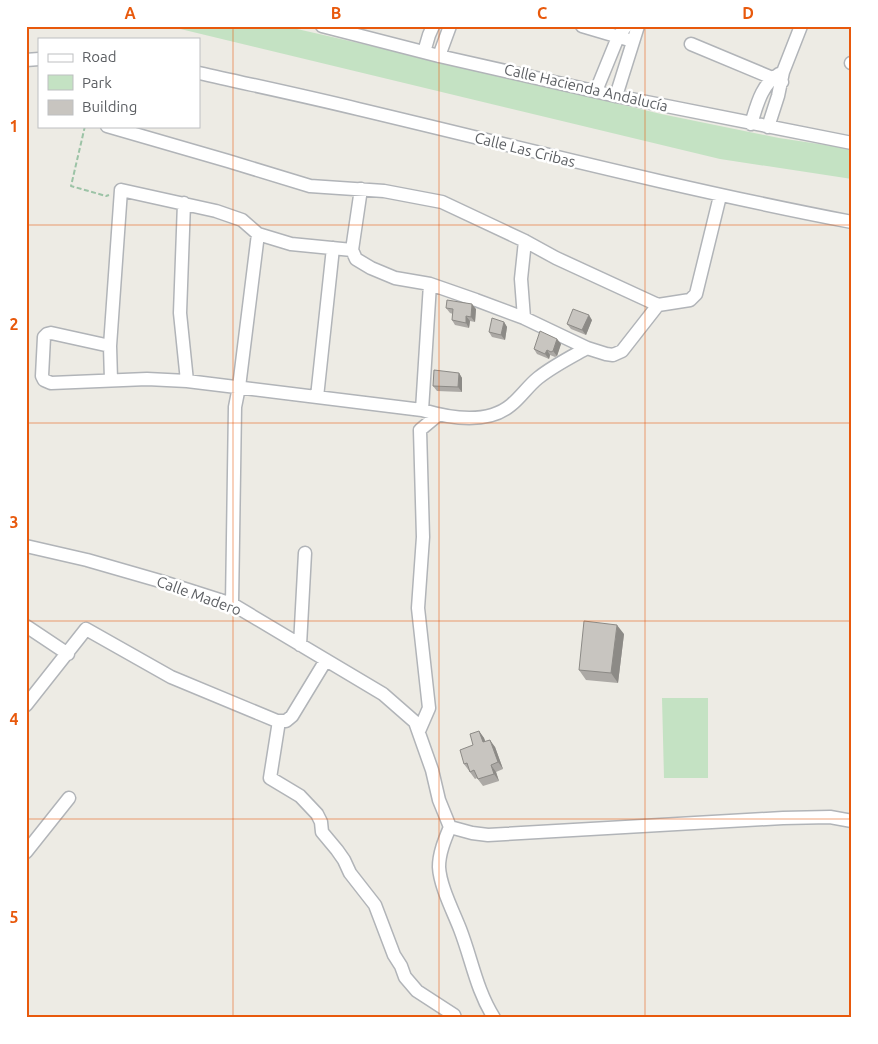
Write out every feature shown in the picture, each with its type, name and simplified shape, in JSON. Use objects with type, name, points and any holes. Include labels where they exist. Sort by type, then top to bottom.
[{"type":"street","name":"Calle Hacienda Andalucía","points":[[322,26],[439,56],[616,96],[852,143]]},
{"type":"street","points":[[424,52],[433,26]]},
{"type":"street","points":[[582,26],[633,42]]},
{"type":"street","points":[[596,91],[618,37],[626,26]]},
{"type":"street","points":[[616,96],[638,26]]},
{"type":"street","points":[[768,127],[778,96],[780,77],[801,26]]},
{"type":"street","points":[[439,56],[449,27]]},
{"type":"street","points":[[691,44],[780,77]]},
{"type":"street","name":"Calle Las Cribas","points":[[200,73],[356,108],[720,196],[852,222]]},
{"type":"street","points":[[751,124],[758,100],[764,90],[780,77]]},
{"type":"street","points":[[764,90],[778,96]]},
{"type":"street","points":[[114,128],[228,160],[310,186],[334,189],[361,189],[416,196],[442,202],[658,305],[690,300],[696,294],[720,196]]},
{"type":"street","points":[[361,189],[352,250],[356,258],[370,268],[395,278],[430,284],[524,318],[587,348],[606,354],[622,351],[658,305]]},
{"type":"street","points":[[111,380],[110,346],[121,190],[216,211],[242,220],[258,234],[291,244],[352,250]]},
{"type":"street","points":[[184,203],[180,313],[187,381]]},
{"type":"street","points":[[232,604],[235,407],[240,387],[258,234]]},
{"type":"street","points":[[524,318],[521,279],[525,241]]},
{"type":"street","points":[[317,397],[333,248]]},
{"type":"street","points":[[422,410],[430,284]]},
{"type":"street","points":[[110,346],[51,333],[47,334],[44,337],[42,376],[44,380],[52,383],[147,379],[187,381],[422,410],[452,418],[472,417],[487,416],[500,412],[511,405],[538,378],[587,348]]},
{"type":"street","points":[[438,415],[420,430],[423,537],[418,608],[429,708],[419,731],[432,770],[439,800],[450,827],[442,846],[439,867],[441,879],[461,931],[474,976],[494,1018]]},
{"type":"street","name":"Calle Madero","points":[[26,546],[87,560],[232,604],[383,694],[415,722],[419,731]]},
{"type":"street","points":[[300,645],[305,552]]},
{"type":"street","points":[[26,626],[68,654]]},
{"type":"street","points":[[26,705],[86,629],[171,677],[279,721],[286,721],[292,716],[326,660]]},
{"type":"street","points":[[279,721],[270,778],[300,796],[317,814],[321,822],[322,832],[338,850],[350,873],[375,905],[394,955],[405,977],[416,991],[454,1015],[455,1018]]},
{"type":"street","points":[[26,852],[69,798]]},
{"type":"street","points":[[450,827],[488,835],[783,818],[830,817],[852,821]]},
{"type":"path","points":[[85,128],[72,186],[106,196],[121,190]]},
{"type":"green space","points":[[168,26],[284,26],[661,114],[779,138],[852,149],[852,179],[720,159]]},
{"type":"green space","points":[[662,698],[708,698],[708,778],[664,778]]},
{"type":"building","points":[[447,300],[472,304],[471,317],[466,316],[466,323],[452,320],[453,309],[446,308]]},
{"type":"building","points":[[573,309],[589,315],[582,330],[567,324]]},
{"type":"building","points":[[492,318],[504,322],[501,335],[489,332]]},
{"type":"building","points":[[540,331],[557,339],[553,351],[547,350],[545,354],[534,349]]},
{"type":"building","points":[[434,370],[459,373],[458,387],[433,386]]},
{"type":"building","points":[[584,621],[617,625],[611,673],[579,670]]},
{"type":"building","points":[[479,731],[483,742],[490,740],[498,762],[491,765],[494,774],[478,779],[474,770],[470,772],[467,763],[464,764],[460,750],[473,745],[470,734]]}]
